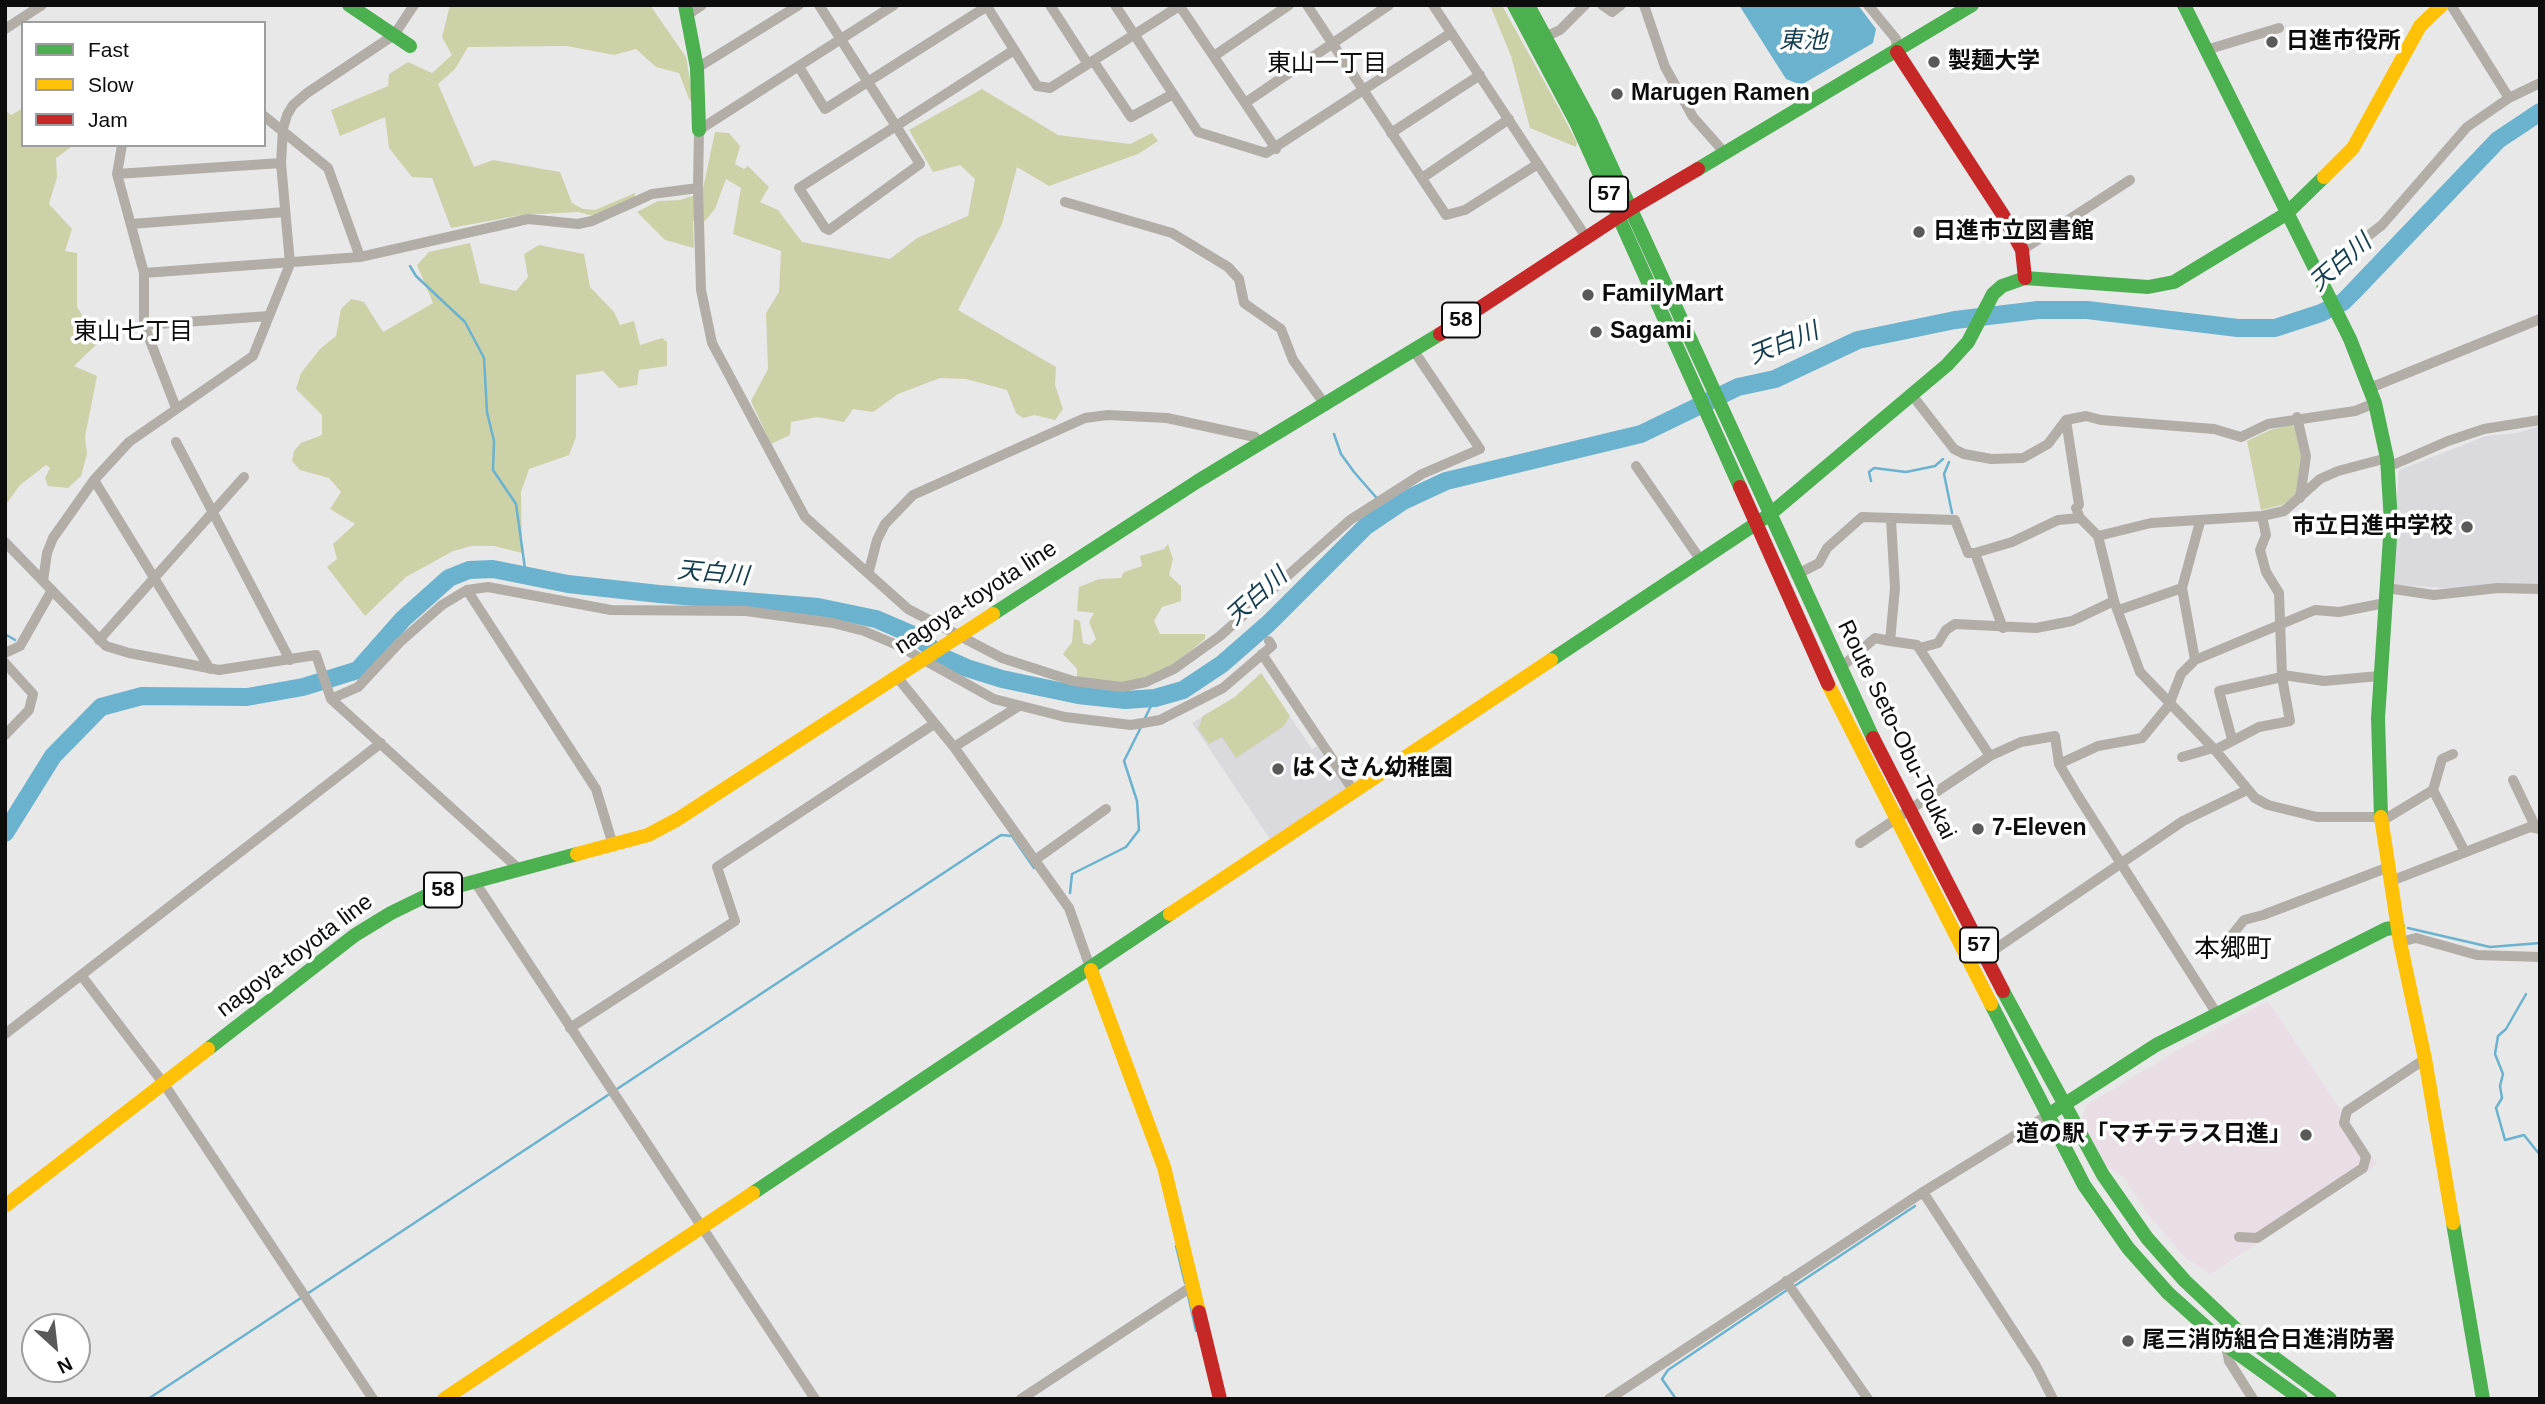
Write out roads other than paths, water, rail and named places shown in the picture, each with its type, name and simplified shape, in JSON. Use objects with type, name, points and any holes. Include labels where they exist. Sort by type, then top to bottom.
[{"type":"main road","points":[[349,5],[410,46]]},
{"type":"main road","name":"Route Seto-Obu-Toukai","points":[[1514,5],[1625,212]]},
{"type":"main road","name":"Route Seto-Obu-Toukai","points":[[1528,5],[1590,120],[1625,212],[1703,384],[1727,420],[1902,815],[2084,1185],[2128,1248],[2168,1293],[2227,1345],[2301,1399]]},
{"type":"main road","name":"nagoya-toyota line","points":[[5,1206],[355,935],[432,893],[648,835],[678,819],[1260,443],[1414,351],[1625,212],[1972,5]]},
{"type":"main road","points":[[2184,5],[2350,339],[2375,402],[2388,463],[2391,522],[2379,676],[2378,763],[2382,819],[2399,934],[2425,1059],[2483,1399]]},
{"type":"main road","points":[[444,1399],[1091,970],[1769,515],[1947,365],[1968,342],[1993,294],[2002,286],[2025,278],[2148,287],[2174,282],[2286,214],[2353,148],[2420,26],[2427,16],[2442,5]]},
{"type":"main road","points":[[686,10],[697,68],[699,130]]},
{"type":"main road","points":[[1897,52],[2003,215],[2021,250],[2025,278]]},
{"type":"main road","name":"Route Seto-Obu-Toukai","points":[[1703,384],[1713,425],[1838,705],[1985,956],[2103,1175],[2147,1238],[2170,1264],[2238,1331],[2329,1399]]},
{"type":"main road","points":[[2048,1115],[2156,1045],[2386,929],[2399,934]]},
{"type":"main road","points":[[1091,970],[1164,1167],[1220,1399]]},
{"type":"street","points":[[5,29],[42,5]]},
{"type":"street","points":[[43,581],[47,553],[53,538],[93,480],[129,442],[253,356],[290,264],[281,163],[283,128],[293,105],[394,35],[414,5]]},
{"type":"street","points":[[686,10],[702,5]]},
{"type":"street","points":[[697,68],[799,5]]},
{"type":"street","points":[[819,5],[840,39],[896,126],[920,164],[829,230],[799,188],[896,126],[1014,50]]},
{"type":"street","points":[[894,5],[699,130],[698,188],[701,290],[712,342],[804,517],[869,571],[908,609],[956,639],[1002,658],[1089,684],[1133,685],[1174,669],[1220,636],[1350,520],[1422,474],[1480,449],[1414,351]]},
{"type":"street","points":[[1050,5],[1131,117],[1173,94]]},
{"type":"street","points":[[1115,5],[1198,132],[1266,153],[1451,33]]},
{"type":"street","points":[[1214,56],[1289,5]]},
{"type":"street","points":[[1307,5],[1446,215],[1465,210],[1538,164]]},
{"type":"street","points":[[1245,103],[1389,5]]},
{"type":"street","points":[[1433,5],[1586,237]]},
{"type":"street","points":[[1547,37],[1560,30],[1585,5]]},
{"type":"street","points":[[1602,5],[1612,12],[1621,5]]},
{"type":"street","points":[[1644,5],[1665,67],[1693,117],[1724,152]]},
{"type":"street","points":[[1868,5],[1896,40],[1897,52]]},
{"type":"street","points":[[2451,5],[2509,98]]},
{"type":"street","points":[[799,67],[825,109],[987,6],[1037,86],[1050,88],[1180,6],[1276,149]]},
{"type":"street","points":[[2206,50],[2279,28]]},
{"type":"street","points":[[1391,133],[1480,75]]},
{"type":"street","points":[[2318,275],[2382,225],[2467,127],[2509,98],[2540,83]]},
{"type":"street","points":[[266,117],[283,128],[328,168],[360,257]]},
{"type":"street","points":[[1422,178],[1509,119]]},
{"type":"street","points":[[122,147],[117,174],[144,273],[144,325],[176,408]]},
{"type":"street","points":[[117,174],[281,163]]},
{"type":"street","points":[[2021,250],[2130,180]]},
{"type":"street","points":[[144,273],[360,257],[528,219],[578,224],[593,221],[652,194],[698,188]]},
{"type":"street","points":[[1065,202],[1172,233],[1228,267],[1239,279],[1244,303],[1281,329],[1293,360],[1326,406]]},
{"type":"street","points":[[131,224],[285,212]]},
{"type":"street","points":[[144,325],[269,316]]},
{"type":"street","points":[[2370,388],[2540,319]]},
{"type":"street","points":[[1912,394],[1954,449],[1991,459],[2023,458],[2048,444],[2066,420],[2086,416],[2101,420],[2214,429],[2241,437],[2269,424],[2297,417],[2355,411],[2375,402]]},
{"type":"street","points":[[869,571],[877,540],[886,524],[914,495],[1085,418],[1108,415],[1167,418],[1255,438],[1260,443]]},
{"type":"street","points":[[2297,417],[2306,456],[2300,498]]},
{"type":"street","points":[[2066,420],[2079,505],[2076,508],[2080,518],[2098,536],[2117,606],[2140,671],[2169,705],[2214,749],[2247,790],[2268,805],[2317,817],[2382,819],[2433,790]]},
{"type":"street","points":[[2098,536],[2151,523],[2200,522],[2262,516],[2284,511],[2320,479],[2338,471],[2388,463],[2460,437],[2540,420]]},
{"type":"street","points":[[176,442],[214,510],[290,660]]},
{"type":"street","points":[[1636,466],[1702,562]]},
{"type":"street","points":[[99,640],[244,477]]},
{"type":"street","points":[[93,480],[210,669]]},
{"type":"street","points":[[2182,757],[2214,749],[2259,726],[2290,721],[2283,676],[2278,593],[2266,572],[2260,550],[2266,535],[2262,516]]},
{"type":"street","points":[[1797,575],[1819,563],[1827,548],[1863,517],[1955,520],[1968,553],[2012,542],[2058,520],[2080,518]]},
{"type":"street","points":[[1890,640],[1895,587],[1891,520]]},
{"type":"street","points":[[2195,660],[2182,588],[2200,522]]},
{"type":"street","points":[[5,542],[99,640],[129,653],[210,669],[231,670],[316,655],[331,699],[520,870]]},
{"type":"street","points":[[1975,553],[2003,628]]},
{"type":"street","points":[[331,699],[358,687],[418,624],[442,604],[467,590],[488,587],[611,610],[746,611],[833,624],[875,635],[923,659],[978,692],[1019,706],[1085,721],[1131,725],[1160,720],[1223,688],[1272,646],[1269,641]]},
{"type":"street","points":[[1920,648],[1938,643],[1946,630],[1955,624],[2036,628],[2072,621],[2182,588]]},
{"type":"street","points":[[2387,588],[2434,595],[2471,594],[2498,588],[2540,589]]},
{"type":"street","points":[[5,653],[15,652],[26,639],[52,590]]},
{"type":"street","points":[[467,590],[596,789],[613,845]]},
{"type":"street","points":[[2059,764],[2098,746],[2142,738],[2169,705],[2181,674],[2195,660],[2222,652],[2256,632],[2280,626],[2315,610],[2339,612],[2385,603]]},
{"type":"street","points":[[1839,669],[1875,638],[1917,645],[1990,756]]},
{"type":"street","points":[[1262,654],[1355,793]]},
{"type":"street","points":[[5,663],[33,694],[29,710],[5,735]]},
{"type":"street","points":[[2232,739],[2219,691],[2283,676],[2324,681],[2379,676]]},
{"type":"street","points":[[897,677],[954,747],[1069,908],[1091,970]]},
{"type":"street","points":[[954,747],[1019,706]]},
{"type":"street","points":[[570,1028],[735,921],[717,867],[934,724]]},
{"type":"street","points":[[1860,844],[1990,756],[2021,742],[2055,736],[2059,764],[2217,1014]]},
{"type":"street","points":[[5,1034],[381,743]]},
{"type":"street","points":[[2453,754],[2442,759],[2433,790],[2465,852]]},
{"type":"street","points":[[2513,780],[2538,828]]},
{"type":"street","points":[[1985,956],[2183,821],[2247,790]]},
{"type":"street","points":[[1035,860],[1106,809]]},
{"type":"street","points":[[2231,935],[2244,920],[2465,852],[2529,827],[2538,828]]},
{"type":"street","points":[[475,882],[815,1399]]},
{"type":"street","points":[[2399,934],[2477,955],[2540,957]]},
{"type":"street","points":[[81,975],[164,1084],[373,1399]]},
{"type":"street","points":[[2239,1237],[2257,1238],[2363,1168],[2366,1157],[2344,1123],[2347,1111],[2425,1059]]},
{"type":"street","points":[[1609,1399],[1923,1192],[2048,1115]]},
{"type":"street","points":[[1923,1192],[2036,1366],[2053,1399]]},
{"type":"street","points":[[1786,1281],[1868,1399]]},
{"type":"street","points":[[1021,1399],[1191,1287]]},
{"type":"street","points":[[2227,1345],[2229,1361],[2253,1399]]},
{"type":"water","name":"東池","points":[[1739,5],[1858,5],[1876,29],[1873,43],[1801,85],[1786,79]]},
{"type":"waterway","name":"天白川","points":[[5,833],[53,756],[101,707],[142,696],[247,697],[303,687],[358,670],[403,619],[449,578],[469,570],[493,569],[568,584],[659,594],[818,607],[876,619],[918,637],[942,657],[1002,679],[1078,695],[1125,700],[1155,698],[1183,690],[1222,664],[1269,623],[1366,526],[1403,501],[1446,481],[1641,434],[1738,387],[1775,379],[1858,340],[1955,320],[2038,310],[2087,310],[2238,328],[2275,328],[2321,313],[2343,302],[2498,140],[2540,112]]},
{"type":"waterway","points":[[410,266],[416,276],[465,322],[484,358],[487,412],[494,441],[493,470],[516,504],[526,576]]},
{"type":"waterway","points":[[1334,434],[1341,454],[1388,511]]},
{"type":"waterway","points":[[1871,481],[1869,472],[1874,468],[1906,472],[1935,466],[1943,459]]},
{"type":"waterway","points":[[1949,462],[1944,474],[1952,513]]},
{"type":"waterway","points":[[5,634],[15,640]]},
{"type":"waterway","points":[[1145,718],[1155,698]]},
{"type":"waterway","points":[[1070,893],[1072,874],[1126,847],[1139,830],[1137,801],[1124,761],[1141,727]]},
{"type":"waterway","points":[[617,1089],[1001,835],[1012,836],[1034,868]]},
{"type":"waterway","points":[[2408,928],[2490,947],[2540,943]]},
{"type":"waterway","points":[[2526,994],[2506,1029],[2498,1036],[2495,1054],[2503,1074],[2500,1086],[2502,1098],[2496,1108],[2505,1140],[2524,1135],[2540,1155]]},
{"type":"waterway","points":[[148,1399],[608,1095]]},
{"type":"waterway","points":[[1793,1287],[1915,1206]]},
{"type":"waterway","points":[[1176,1246],[1185,1283]]},
{"type":"waterway","points":[[1676,1399],[1662,1379],[1668,1370],[1787,1290]]},
{"type":"waterway","points":[[1188,1295],[1196,1331]]},
{"type":"place","name":"日進市役所","points":[[2272,42]]},
{"type":"place","name":"製麺大学","points":[[1934,62]]},
{"type":"place","name":"Marugen Ramen","points":[[1617,94]]},
{"type":"place","name":"日進市立図書館","points":[[1919,232]]},
{"type":"place","name":"FamilyMart","points":[[1588,295]]},
{"type":"place","name":"Sagami","points":[[1596,332]]},
{"type":"place","name":"市立日進中学校","points":[[2467,527]]},
{"type":"place","name":"はくさん幼稚園","points":[[1278,769]]},
{"type":"place","name":"7-Eleven","points":[[1978,829]]},
{"type":"place","name":"道の駅「マチテラス日進」","points":[[2306,1135]]},
{"type":"place","name":"尾三消防組合日進消防署","points":[[2128,1341]]},
{"type":"district","name":"東山一丁目","points":[[1327,64]]},
{"type":"district","name":"東山七丁目","points":[[133,332]]},
{"type":"district","name":"本郷町","points":[[2233,950]]}]
